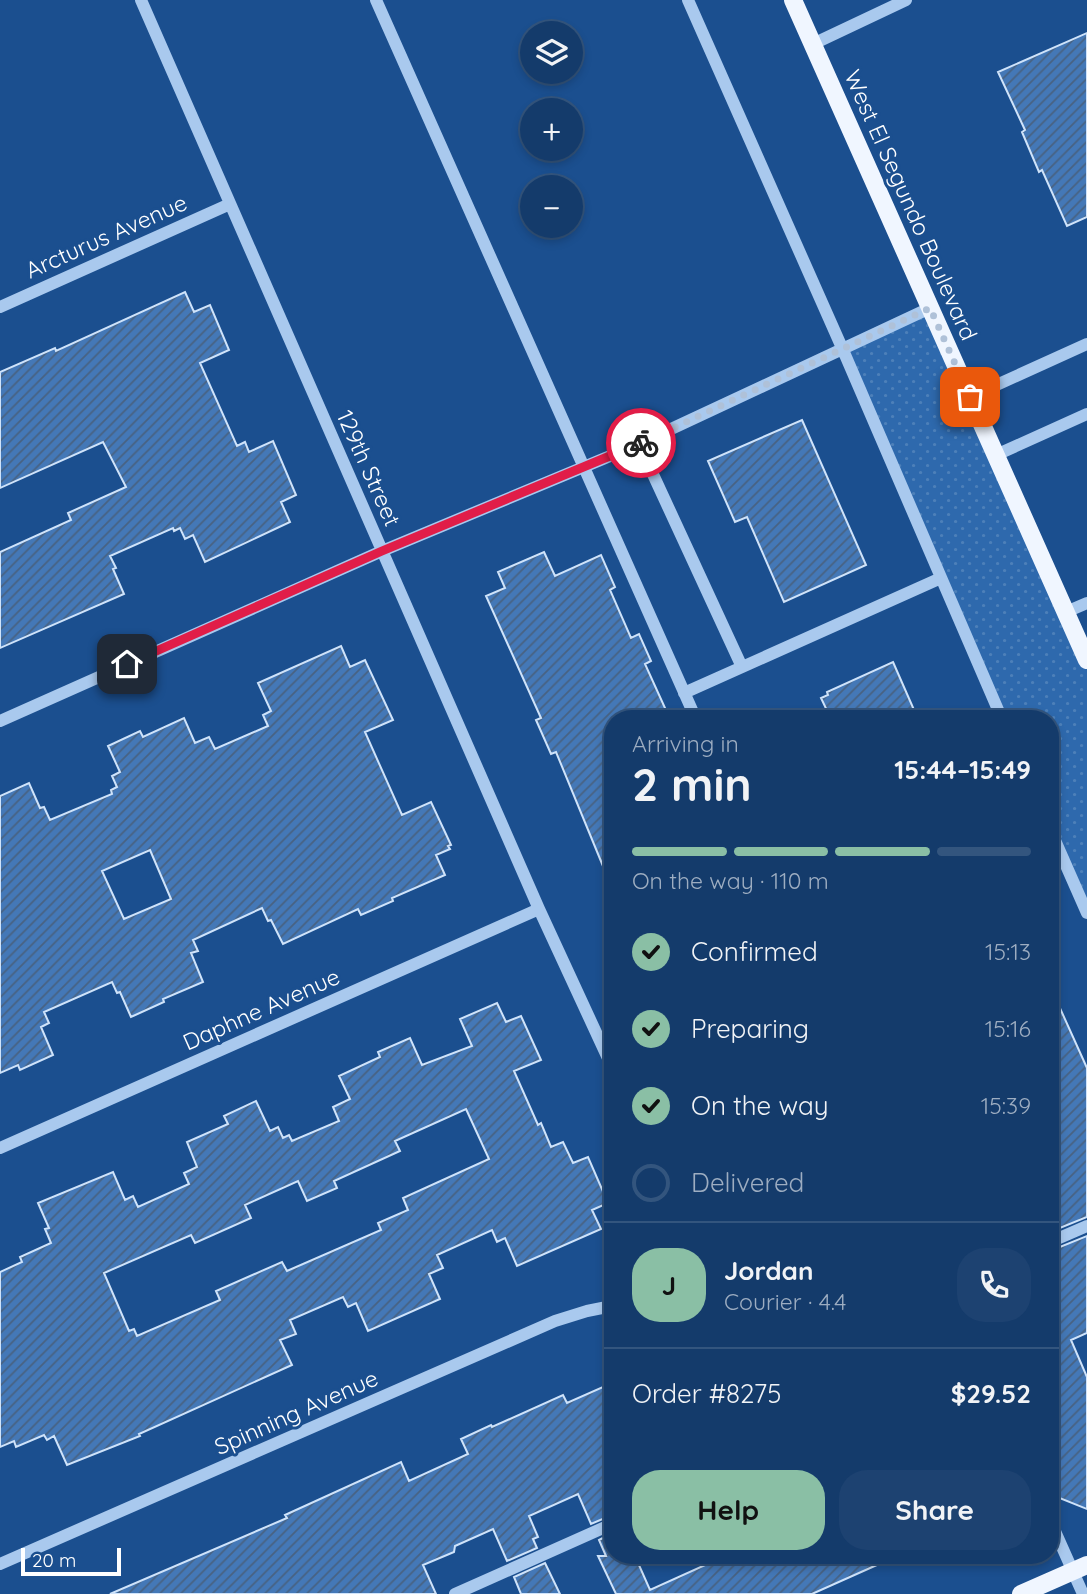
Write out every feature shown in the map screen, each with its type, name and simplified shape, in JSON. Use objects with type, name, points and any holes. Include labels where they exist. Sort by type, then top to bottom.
[{"type":"main road","name":"West El Segundo Boulevard","points":[[793,0],[1087,660]]},
{"type":"main road","points":[[1021,1594],[1080,1568]]},
{"type":"street","name":"129th Street","points":[[141,0],[539,909],[604,1050]]},
{"type":"street","points":[[376,0],[692,710]]},
{"type":"street","points":[[688,0],[998,710]]},
{"type":"street","points":[[813,44],[906,0]]},
{"type":"street","name":"Arcturus Avenue","points":[[0,307],[230,204]]},
{"type":"street","points":[[0,721],[382,551],[639,444],[930,308]]},
{"type":"street","points":[[970,397],[1087,344]]},
{"type":"street","points":[[996,455],[1087,414]]},
{"type":"street","points":[[639,444],[742,667]]},
{"type":"street","points":[[684,693],[941,578]]},
{"type":"street","points":[[1066,612],[1087,603]]},
{"type":"street","points":[[1059,849],[1087,913]]},
{"type":"street","name":"Daphne Avenue","points":[[0,1148],[539,909]]},
{"type":"street","points":[[1059,1238],[1087,1226]]},
{"type":"street","name":"Spinning Avenue","points":[[0,1564],[555,1321],[604,1308]]},
{"type":"street","points":[[455,1594],[604,1528]]},
{"type":"street","points":[[1059,1534],[1080,1568],[1083,1594]]},
{"type":"shaded area","points":[[930,308],[1087,659],[1087,911],[1059,847],[1059,710],[1000,710],[843,350]]},
{"type":"building","points":[[1087,33],[1087,217],[1067,226],[1042,170],[1039,172],[1022,132],[1025,130],[998,72]]},
{"type":"building","points":[[185,292],[194,312],[210,305],[229,350],[200,363],[237,446],[245,442],[249,452],[273,441],[296,495],[281,502],[290,522],[205,562],[193,535],[185,539],[180,528],[174,531],[173,528],[110,556],[124,594],[0,648],[0,552],[71,520],[68,513],[126,487],[103,442],[0,488],[0,372],[55,348],[56,351]]},
{"type":"building","points":[[802,420],[866,565],[784,602],[747,517],[735,522],[708,461]]},
{"type":"building","points":[[544,552],[555,576],[601,555],[615,587],[610,590],[631,638],[639,634],[651,661],[645,664],[666,710],[604,710],[604,869],[556,752],[551,754],[536,720],[541,718],[486,596],[505,588],[498,572]]},
{"type":"building","points":[[341,646],[350,667],[365,660],[393,720],[365,732],[402,815],[431,802],[451,845],[448,846],[450,849],[436,855],[445,875],[361,915],[358,909],[283,944],[262,908],[193,940],[198,951],[191,953],[203,982],[163,999],[164,1002],[131,1017],[120,992],[117,993],[112,982],[44,1012],[49,1023],[41,1027],[53,1055],[20,1070],[18,1065],[0,1073],[0,796],[29,783],[40,808],[44,807],[50,820],[112,794],[111,790],[117,787],[112,776],[120,772],[108,746],[140,731],[143,737],[184,718],[195,743],[209,737],[215,749],[268,726],[263,715],[271,711],[258,683]],"holes":[[[150,850],[171,899],[124,919],[102,871]]]},
{"type":"building","points":[[893,662],[914,710],[827,710],[821,698],[828,695],[827,692]]},
{"type":"building","points":[[497,1003],[506,1022],[521,1016],[541,1060],[514,1071],[551,1147],[563,1142],[573,1163],[588,1157],[604,1194],[604,1205],[592,1210],[601,1229],[517,1266],[505,1238],[497,1242],[492,1230],[437,1255],[443,1268],[429,1274],[440,1299],[368,1331],[356,1303],[348,1307],[343,1297],[290,1320],[296,1334],[280,1340],[292,1365],[139,1434],[140,1436],[67,1465],[54,1436],[47,1440],[44,1435],[16,1447],[14,1441],[0,1447],[0,1272],[22,1262],[20,1257],[51,1243],[45,1229],[49,1228],[38,1203],[113,1172],[125,1200],[133,1196],[138,1207],[189,1184],[184,1173],[197,1167],[187,1142],[228,1124],[224,1116],[256,1101],[270,1131],[278,1127],[283,1138],[289,1135],[292,1141],[339,1121],[333,1107],[350,1099],[339,1076],[380,1057],[378,1052],[410,1038],[422,1065],[472,1046],[460,1019]],"holes":[[[466,1109],[489,1159],[403,1198],[408,1210],[378,1223],[381,1230],[287,1271],[282,1262],[216,1291],[220,1300],[137,1336],[134,1329],[129,1331],[104,1273],[191,1235],[195,1243],[251,1218],[245,1205],[298,1181],[307,1201],[337,1188],[334,1181],[400,1151],[395,1141]]]},
{"type":"building","points":[[1059,1006],[1087,1068],[1087,1217],[1059,1228]]},
{"type":"building","points":[[1087,1236],[1087,1333],[1071,1340],[1087,1377],[1087,1509],[1059,1498],[1059,1247]]},
{"type":"building","points":[[604,1387],[604,1518],[591,1524],[578,1494],[529,1516],[538,1537],[533,1539],[537,1548],[507,1561],[493,1529],[455,1546],[454,1552],[423,1565],[436,1594],[110,1594],[287,1518],[285,1515],[401,1462],[409,1481],[468,1454],[461,1439],[563,1395],[567,1403]]},
{"type":"building","points":[[604,1537],[604,1551],[599,1540]]},
{"type":"building","points":[[598,1556],[604,1556],[604,1564],[639,1564],[650,1590],[707,1564],[879,1564],[812,1594],[616,1594]]},
{"type":"building","points":[[545,1563],[560,1594],[521,1594],[514,1577]]},
{"type":"way so far","points":[[641,443],[930,308],[970,397]]},
{"type":"route","points":[[127,664],[382,551],[641,443]]}]
